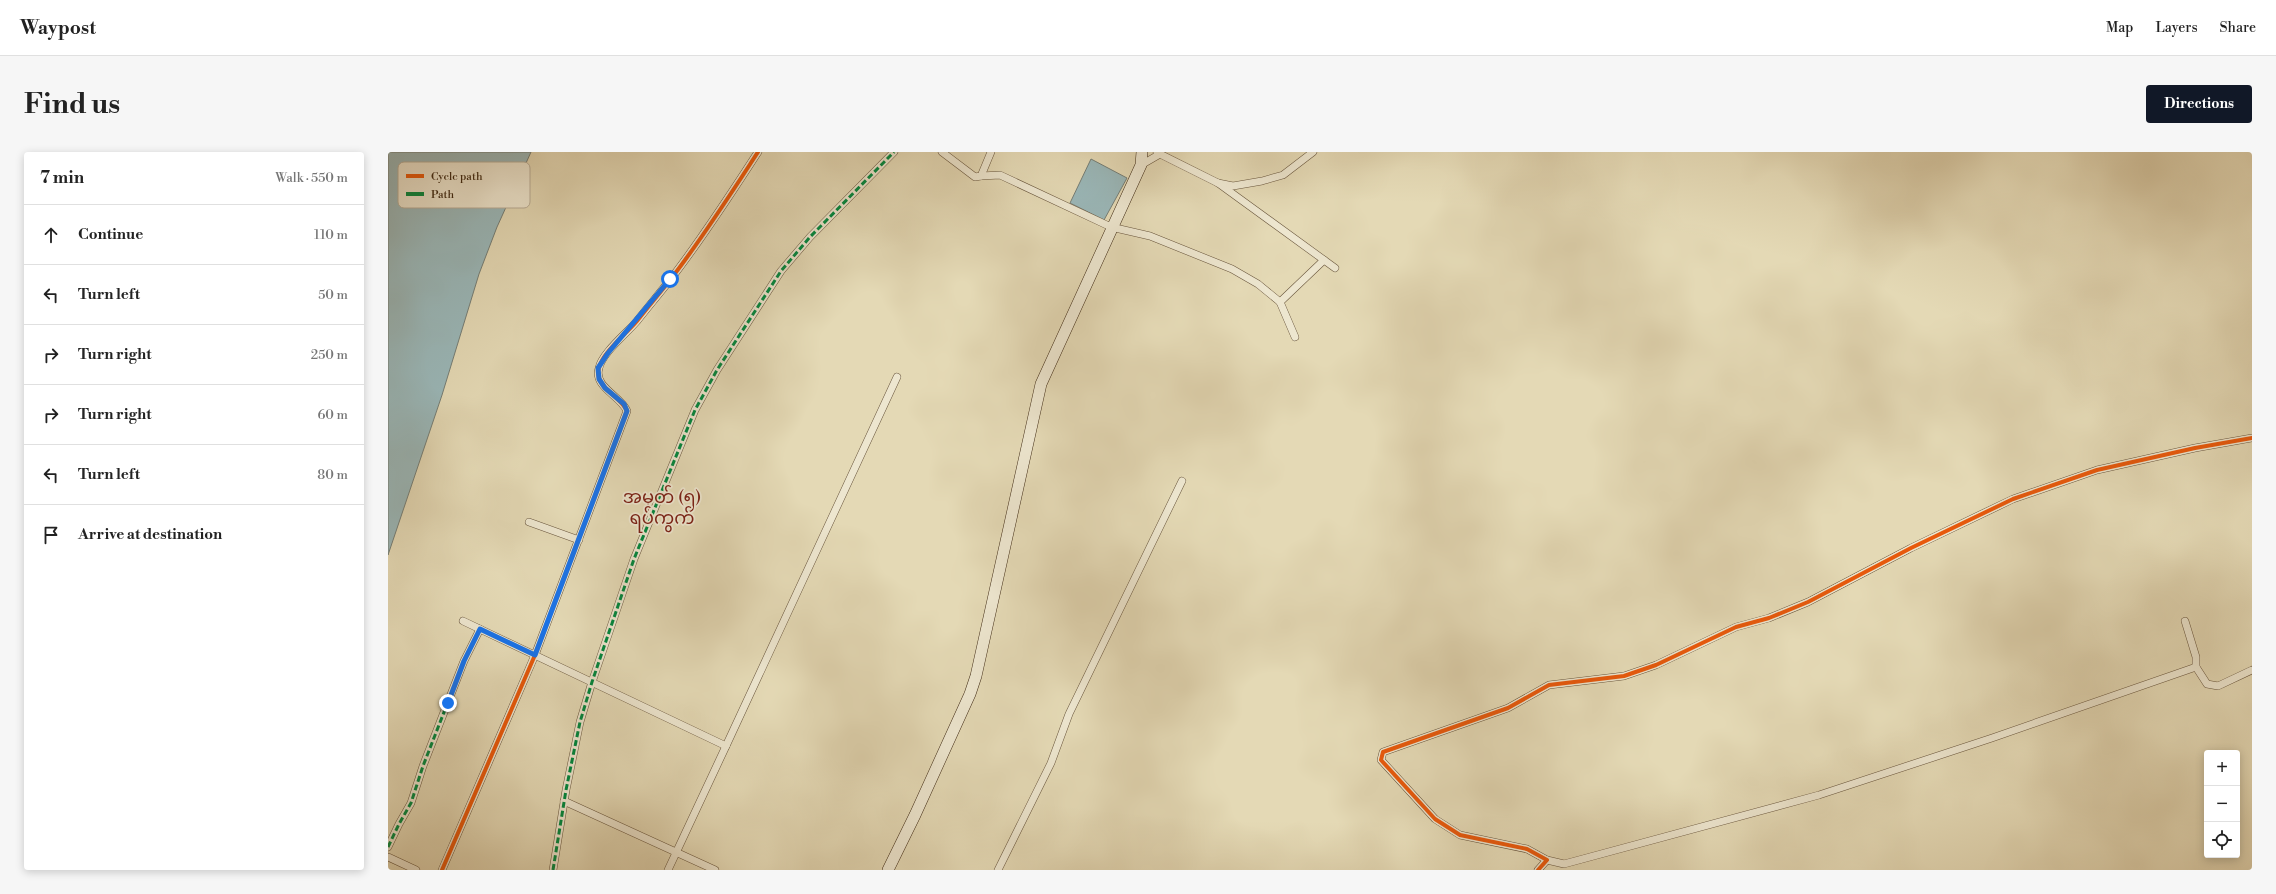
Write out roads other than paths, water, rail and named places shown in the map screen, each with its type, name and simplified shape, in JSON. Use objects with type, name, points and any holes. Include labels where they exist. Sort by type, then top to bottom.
[{"type":"street","points":[[442,870],[535,655],[627,411],[624,404],[605,388],[599,379],[598,368],[608,353],[638,320],[686,258],[758,152]]},
{"type":"street","points":[[553,870],[564,801],[580,722],[592,682],[634,559],[662,487],[695,410],[717,370],[781,271],[810,237],[894,152]]},
{"type":"street","points":[[942,152],[975,177],[1000,175],[1111,227],[1150,236],[1232,269],[1258,284],[1280,302],[1295,337]]},
{"type":"street","points":[[981,176],[991,152]]},
{"type":"street","points":[[888,870],[915,816],[970,694],[976,676],[1041,384],[1111,227],[1141,165],[1142,152]]},
{"type":"street","points":[[1218,183],[1233,186],[1262,182],[1283,175],[1313,152]]},
{"type":"street","points":[[1141,165],[1158,153],[1218,183],[1335,268]]},
{"type":"street","points":[[1280,302],[1324,260]]},
{"type":"street","points":[[668,870],[897,377]]},
{"type":"street","points":[[2196,667],[1992,738],[1819,795],[1566,867],[1547,860],[1527,849],[1460,836],[1435,819],[1381,760],[1383,752],[1508,708],[1550,685],[1624,676],[1656,665],[1736,627],[1769,618],[1808,602],[1911,548],[2013,499],[2097,470],[2195,448],[2252,438]]},
{"type":"street","points":[[998,870],[1050,762],[1069,714],[1182,481]]},
{"type":"street","points":[[530,522],[579,540]]},
{"type":"street","points":[[463,621],[726,746]]},
{"type":"street","points":[[2185,621],[2196,657],[2196,667],[2207,684],[2218,686],[2252,670]]},
{"type":"street","points":[[388,847],[398,824],[411,804],[423,766],[464,661],[480,629]]},
{"type":"street","points":[[564,801],[715,870]]},
{"type":"street","points":[[388,857],[416,870]]},
{"type":"street","points":[[1538,870],[1547,860]]},
{"type":"water","points":[[388,152],[531,152],[526,162],[398,162],[398,208],[506,208],[479,274],[442,395],[388,555]]},
{"type":"water","points":[[1091,159],[1127,178],[1104,220],[1070,203]]},
{"type":"district","name":"အမှတ် (၅) ရပ်ကွက်","points":[[662,507]]}]
